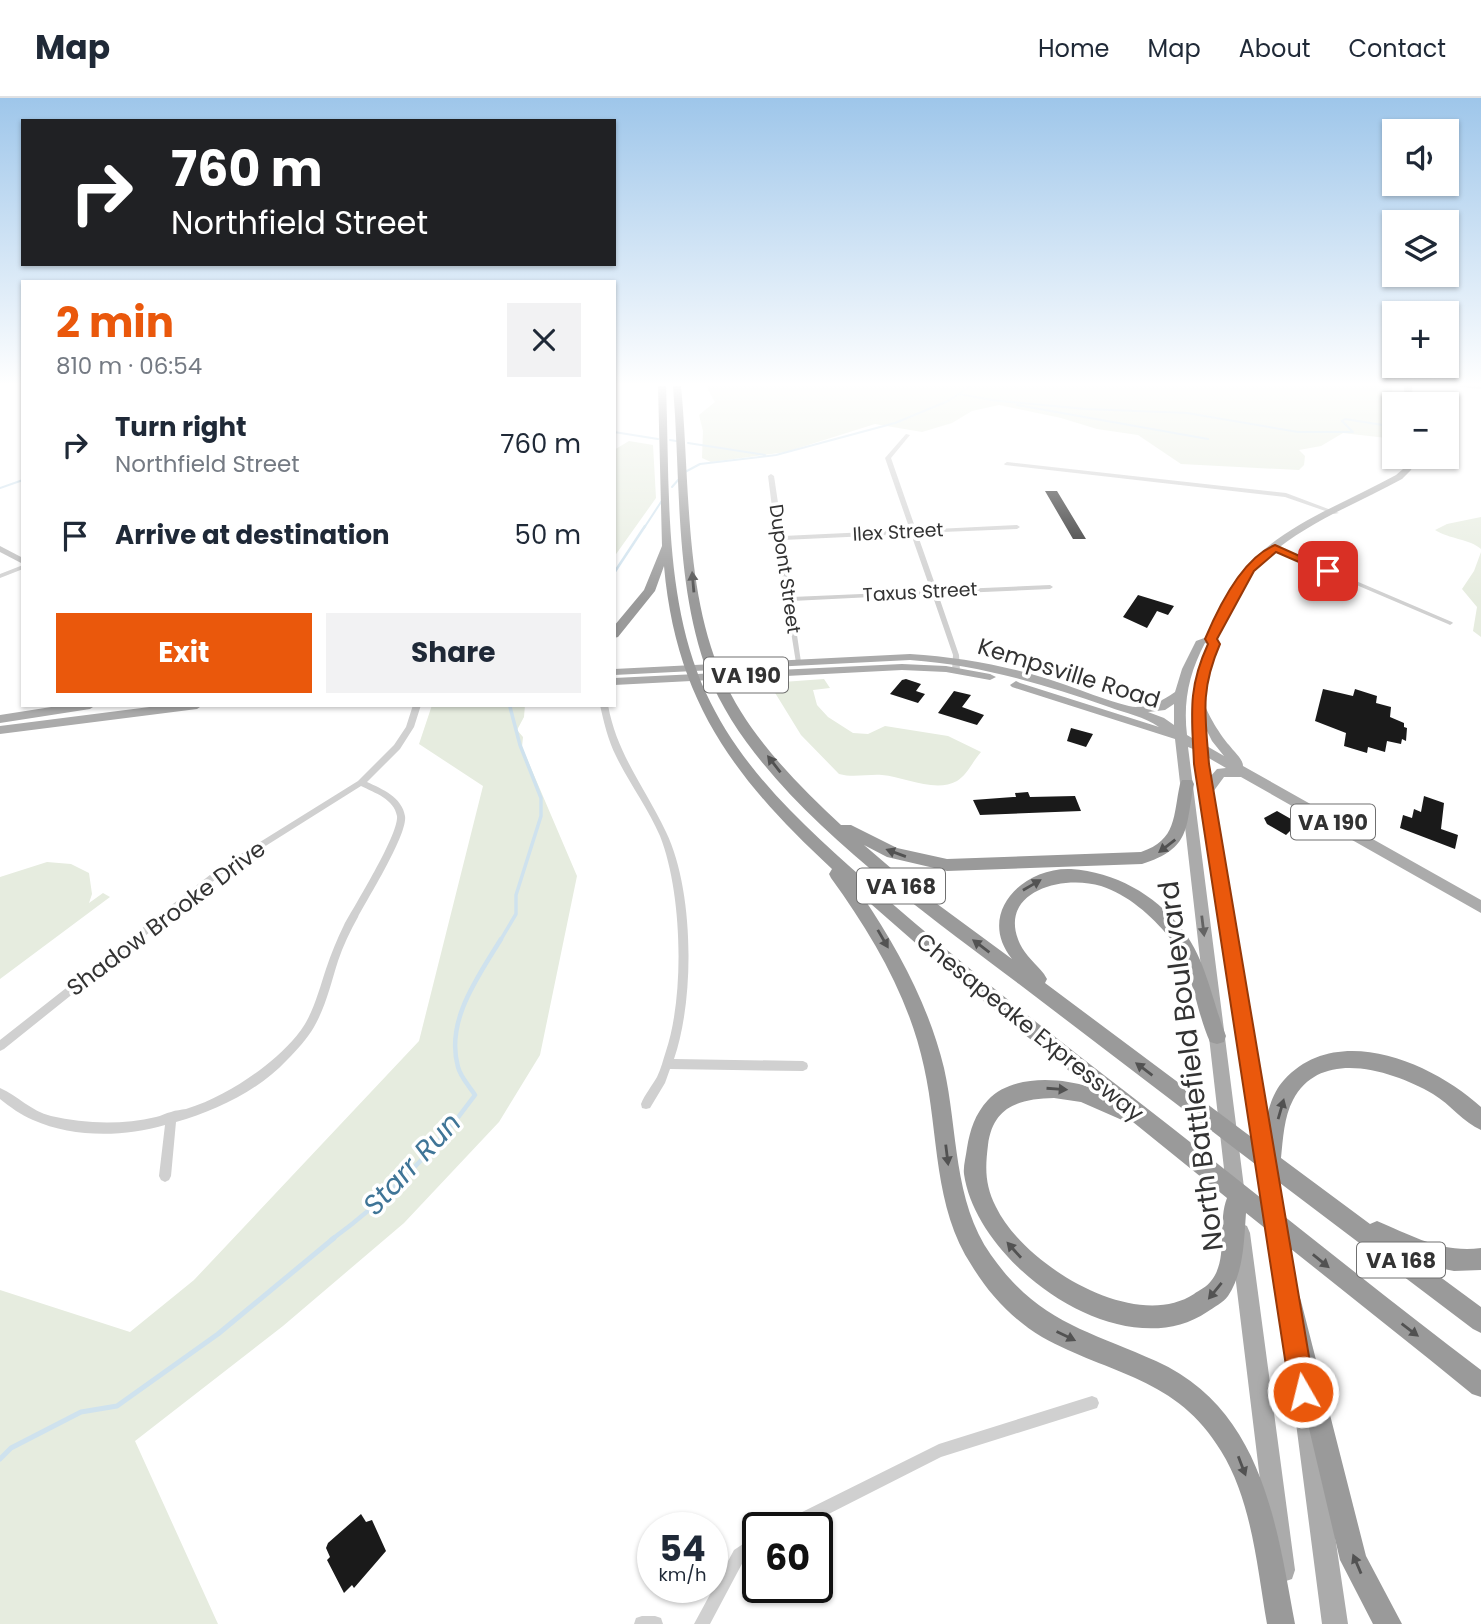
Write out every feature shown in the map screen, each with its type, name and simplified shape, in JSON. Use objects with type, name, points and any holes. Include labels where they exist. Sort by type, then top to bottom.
[{"type":"highway","name":"Chesapeake Expressway","points":[[665,457],[673,599],[682,649],[699,694],[729,745],[767,796],[814,844],[945,961],[1356,1289],[1481,1385]]},
{"type":"highway","name":"Chesapeake Expressway","points":[[683,457],[695,604],[706,649],[724,691],[769,759],[805,800],[900,885],[1481,1321]]},
{"type":"highway","points":[[616,632],[643,600],[660,568],[665,548],[667,498]]},
{"type":"highway","points":[[805,800],[843,828],[893,853],[947,866],[996,865],[1135,859],[1161,852],[1177,837],[1187,784]]},
{"type":"highway","points":[[814,844],[882,936],[910,993],[934,1063],[957,1209],[974,1249],[1003,1289],[1039,1322],[1076,1341],[1139,1364],[1166,1378],[1192,1397],[1216,1422],[1240,1459],[1253,1497],[1281,1624]]},
{"type":"highway","points":[[1113,1046],[1017,957],[1008,928],[1009,912],[1018,895],[1027,886],[1056,875],[1073,873],[1112,883],[1143,900],[1165,920],[1185,948],[1217,1036]]},
{"type":"highway","points":[[1268,1175],[1281,1103],[1291,1085],[1310,1070],[1326,1064],[1362,1060],[1416,1074],[1448,1091],[1481,1120]]},
{"type":"highway","points":[[1173,1141],[1091,1096],[1053,1088],[1025,1091],[1004,1098],[984,1122],[974,1152],[977,1190],[996,1229],[1030,1267],[1065,1291],[1091,1304],[1137,1314],[1186,1312],[1202,1305],[1220,1289],[1230,1258],[1236,1203]]},
{"type":"highway","points":[[1319,1198],[1339,1206],[1374,1230],[1410,1248],[1455,1261],[1481,1259]]},
{"type":"highway","points":[[1290,1301],[1354,1560],[1388,1624]]},
{"type":"main road","name":"North Battlefield Boulevard","points":[[1211,639],[1244,577],[1275,548],[1399,477],[1406,469]]},
{"type":"main road","name":"North Battlefield Boulevard","points":[[1211,639],[1201,641],[1192,656],[1180,694],[1181,737],[1288,1624]]},
{"type":"main road","name":"North Battlefield Boulevard","points":[[1211,639],[1214,644],[1201,672],[1197,696],[1199,747],[1290,1301],[1335,1624]]},
{"type":"main road","name":"Kempsville Road","points":[[616,677],[654,674],[666,669],[902,657],[1000,670],[1160,721],[1181,737]]},
{"type":"main road","name":"Kempsville Road","points":[[616,677],[956,666],[1181,737]]},
{"type":"main road","points":[[1128,710],[1155,709],[1180,694]]},
{"type":"main road","points":[[1197,696],[1216,738],[1253,777]]},
{"type":"main road","points":[[0,719],[77,707]]},
{"type":"main road","points":[[0,730],[150,708]]},
{"type":"main road","name":"VA 190","points":[[1181,737],[1481,907]]},
{"type":"main road","points":[[1206,792],[1216,776],[1226,771],[1253,777]]},
{"type":"street","points":[[889,457],[956,666]]},
{"type":"street","points":[[1007,464],[1286,495],[1336,513]]},
{"type":"street","name":"Dupont Street","points":[[771,476],[799,662]]},
{"type":"street","name":"Ilex Street","points":[[779,538],[1017,527]]},
{"type":"street","points":[[0,548],[21,561]]},
{"type":"street","points":[[1275,548],[1450,623]]},
{"type":"street","points":[[0,576],[21,568]]},
{"type":"street","name":"Taxus Street","points":[[790,599],[1050,587]]},
{"type":"street","name":"Shadow Brooke Drive","points":[[0,1046],[223,869],[362,783],[402,741],[410,727],[415,707]]},
{"type":"street","points":[[605,707],[617,750],[662,832],[680,884],[683,952],[670,1064],[656,1092],[646,1104]]},
{"type":"street","points":[[0,1093],[32,1114],[66,1125],[121,1126],[171,1117],[224,1098],[265,1073],[298,1042],[314,1017],[338,948],[401,823],[400,810],[391,798],[362,783]]},
{"type":"street","points":[[670,1064],[803,1066]]},
{"type":"street","points":[[165,1176],[171,1117]]},
{"type":"street","points":[[817,1512],[939,1451],[1092,1403]]},
{"type":"street","points":[[702,1624],[738,1555],[742,1552]]},
{"type":"street","points":[[642,1624],[655,1624]]},
{"type":"shaded area","points":[[616,457],[654,457],[656,498],[616,554]]},
{"type":"shaded area","points":[[702,457],[747,457],[711,462]]},
{"type":"shaded area","points":[[1171,457],[1305,457],[1304,465],[1299,470],[1181,464]]},
{"type":"shaded area","points":[[1481,517],[1481,549],[1435,530],[1447,524]]},
{"type":"shaded area","points":[[1481,552],[1481,637],[1473,631],[1477,607],[1462,589],[1474,571]]},
{"type":"shaded area","points":[[824,679],[830,688],[813,690],[817,705],[828,717],[853,733],[868,734],[885,726],[948,736],[981,752],[964,775],[948,784],[930,785],[882,775],[839,774],[801,735],[769,683]]},
{"type":"shaded area","points":[[431,707],[525,707],[524,717],[517,730],[523,737],[522,747],[577,876],[540,1055],[499,1122],[404,1223],[283,1326],[135,1441],[218,1624],[0,1624],[0,1290],[130,1332],[194,1280],[419,1041],[483,786],[419,744]]},
{"type":"shaded area","points":[[47,862],[71,864],[89,873],[92,894],[89,903],[103,893],[110,897],[0,979],[0,877]]},
{"type":"building","points":[[1045,491],[1057,491],[1086,539],[1073,539]]},
{"type":"building","points":[[1138,595],[1174,606],[1168,615],[1157,611],[1147,628],[1123,617]]},
{"type":"building","points":[[906,679],[921,684],[916,691],[925,694],[918,703],[890,694]]},
{"type":"building","points":[[1323,689],[1353,696],[1355,689],[1377,696],[1376,703],[1391,707],[1390,717],[1404,723],[1407,728],[1406,741],[1402,739],[1401,744],[1387,741],[1385,752],[1368,747],[1367,753],[1344,746],[1346,733],[1315,721]]},
{"type":"building","points":[[954,691],[971,695],[962,707],[984,715],[977,725],[938,713]]},
{"type":"building","points":[[1071,728],[1093,734],[1086,747],[1067,741]]},
{"type":"building","points":[[1028,792],[1030,797],[1075,796],[1081,811],[980,815],[973,800],[1016,797],[1015,793]]},
{"type":"building","points":[[1424,796],[1444,803],[1441,829],[1458,835],[1455,849],[1400,828],[1403,815],[1412,818],[1414,809],[1421,812]]},
{"type":"building","points":[[1277,811],[1298,823],[1286,835],[1267,824],[1264,818]]},
{"type":"building","points":[[361,1514],[366,1522],[372,1520],[386,1551],[354,1588],[352,1585],[344,1593],[327,1560],[330,1557],[326,1548],[328,1543]]},
{"type":"waterway","points":[[685,472],[700,464],[757,457]]},
{"type":"waterway","points":[[672,487],[679,479]]},
{"type":"waterway","points":[[0,488],[21,481]]},
{"type":"waterway","points":[[644,528],[663,499]]},
{"type":"waterway","points":[[616,570],[645,526]]},
{"type":"waterway","name":"Starr Run","points":[[500,941],[516,914],[516,895],[541,816],[541,798],[520,745],[510,707]]},
{"type":"waterway","name":"Starr Run","points":[[331,1240],[409,1173],[475,1095],[458,1067],[456,1033],[466,1000],[501,939]]},
{"type":"waterway","name":"Starr Run","points":[[0,1459],[11,1448],[81,1412],[117,1406],[218,1334],[334,1238]]},
{"type":"route","points":[[1303,1392],[1201,764],[1197,696],[1201,672],[1214,644],[1211,639],[1216,626],[1250,569],[1275,548],[1328,571]]}]
